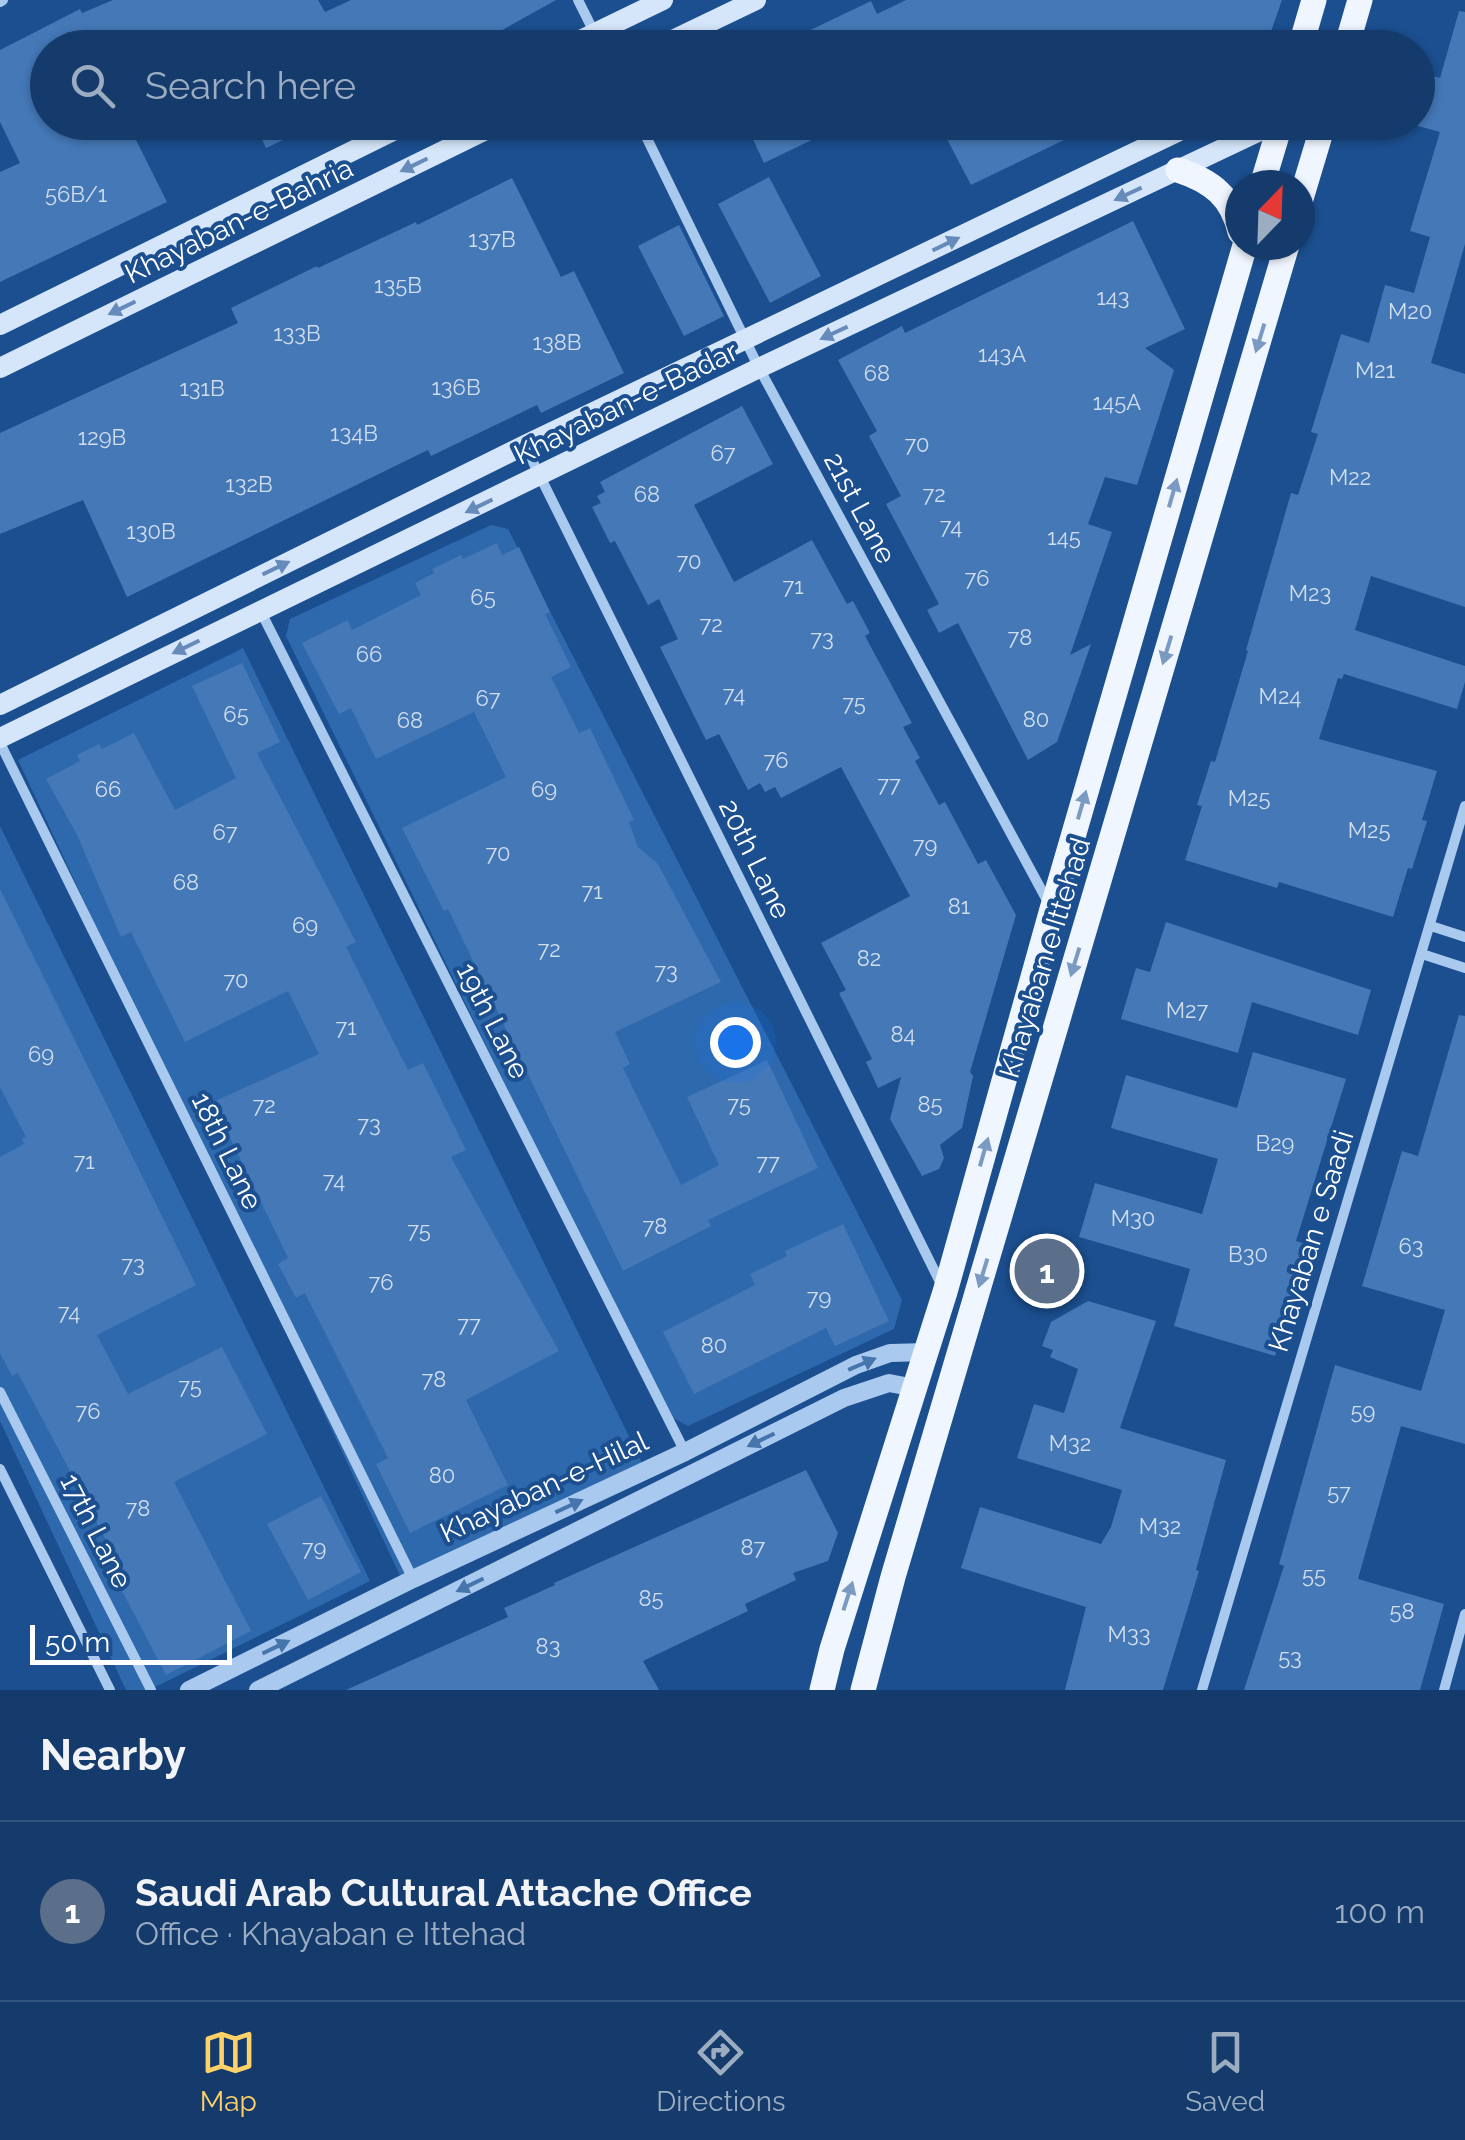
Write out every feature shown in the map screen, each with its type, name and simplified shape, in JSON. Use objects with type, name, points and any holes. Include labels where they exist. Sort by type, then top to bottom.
[{"type":"main road","points":[[598,30],[663,0]]},
{"type":"main road","points":[[694,30],[756,0]]},
{"type":"main road","points":[[1305,30],[1314,0]]},
{"type":"main road","points":[[1351,30],[1360,0]]},
{"type":"main road","name":"Khayaban-e-Bahria","points":[[0,325],[375,140]]},
{"type":"main road","name":"Khayaban-e-Bahria","points":[[0,368],[465,140]]},
{"type":"main road","name":"Khayaban-e-Badar","points":[[0,705],[525,445],[1161,140]]},
{"type":"main road","name":"Khayaban-e-Badar","points":[[0,741],[759,368],[1242,140]]},
{"type":"main road","points":[[1266,170],[1275,140]]},
{"type":"main road","points":[[1310,170],[1319,140]]},
{"type":"main road","points":[[1178,170],[1198,176],[1225,197]]},
{"type":"main road","name":"Khayaban e Ittehad","points":[[822,1690],[945,1292],[1238,260]]},
{"type":"main road","name":"Khayaban e Ittehad","points":[[864,1690],[898,1558],[1284,260]]},
{"type":"main road","points":[[809,1690],[832,1649]]},
{"type":"street","points":[[578,0],[593,30]]},
{"type":"street","name":"21st Lane","points":[[648,140],[759,368],[1052,909]]},
{"type":"street","name":"20th Lane","points":[[525,445],[945,1292]]},
{"type":"street","name":"19th Lane","points":[[260,611],[685,1452]]},
{"type":"street","name":"18th Lane","points":[[0,741],[413,1579]]},
{"type":"street","name":"Khayaban e Saadi","points":[[1202,1690],[1465,806]]},
{"type":"street","points":[[1431,926],[1465,937]]},
{"type":"street","points":[[1422,954],[1465,968]]},
{"type":"street","name":"Khayaban-e-Hilal","points":[[189,1690],[870,1359],[890,1353],[927,1352]]},
{"type":"street","points":[[258,1690],[844,1398],[890,1383],[915,1388]]},
{"type":"street","name":"17th Lane","points":[[0,1392],[151,1690]]},
{"type":"street","name":"17th Lane","points":[[0,1469],[110,1690]]},
{"type":"street","points":[[1444,1690],[1465,1614]]},
{"type":"shaded area","points":[[491,525],[508,529],[902,1300],[894,1329],[688,1426],[666,1414],[286,636],[290,619]]},
{"type":"shaded area","points":[[243,648],[643,1465],[403,1582],[18,760]]},
{"type":"shaded area","points":[[0,826],[370,1581],[149,1690],[126,1690],[0,1421]]},
{"type":"building","points":[[113,0],[318,0],[325,12],[351,0],[556,0],[502,30],[39,30],[80,9],[82,13]]},
{"type":"building","points":[[906,0],[1282,0],[1271,30],[811,30],[871,1],[877,14]]},
{"type":"building","points":[[1459,11],[1465,12],[1465,244],[1431,363],[1465,374],[1465,607],[1371,576],[1355,630],[1465,666],[1465,682],[1457,709],[1344,674],[1342,679],[1338,678],[1319,739],[1437,771],[1422,820],[1427,821],[1393,917],[1279,882],[1277,888],[1185,860],[1202,806],[1197,805],[1211,761],[1215,762],[1291,493],[1298,495],[1318,434],[1311,432],[1341,334],[1369,343],[1385,285],[1414,293],[1430,237],[1410,231],[1440,132],[1435,131],[1435,77],[1440,78]]},
{"type":"building","points":[[30,35],[30,140],[136,140],[167,202],[0,282],[0,172],[20,163],[0,122],[0,50]]},
{"type":"building","points":[[262,140],[283,140],[266,148]]},
{"type":"building","points":[[753,140],[812,140],[764,163]]},
{"type":"building","points":[[947,140],[1064,140],[971,185]]},
{"type":"building","points":[[769,177],[821,276],[770,303],[718,204]]},
{"type":"building","points":[[512,178],[561,277],[574,271],[624,373],[541,413],[537,405],[431,456],[428,450],[127,597],[83,500],[0,534],[0,433],[238,323],[231,308]]},
{"type":"building","points":[[1133,221],[1185,329],[1145,348],[1174,370],[1137,485],[1105,477],[1088,524],[1112,532],[1070,655],[1091,644],[1057,742],[1028,760],[958,623],[939,633],[927,610],[939,604],[886,504],[901,496],[869,436],[877,431],[838,360],[902,326],[905,333]]},
{"type":"building","points":[[679,225],[724,316],[684,336],[638,246]]},
{"type":"building","points":[[742,406],[773,464],[694,505],[734,582],[812,540],[847,604],[853,601],[870,633],[865,636],[912,723],[903,727],[920,758],[915,761],[939,805],[945,802],[978,864],[986,860],[1016,915],[970,1072],[973,1076],[962,1128],[940,1145],[944,1158],[939,1169],[922,1176],[890,1119],[901,1077],[878,1088],[866,1062],[872,1059],[839,993],[846,990],[821,943],[910,896],[841,767],[781,798],[775,787],[765,792],[760,783],[748,790],[719,734],[706,740],[660,647],[678,639],[659,599],[648,605],[615,541],[610,543],[592,507],[601,503],[597,496],[605,492],[600,482]]},
{"type":"building","points":[[497,543],[502,555],[519,547],[571,667],[551,677],[579,733],[590,728],[634,820],[629,822],[638,847],[658,864],[721,982],[615,1032],[630,1064],[623,1068],[681,1185],[719,1165],[687,1097],[767,1060],[818,1168],[708,1220],[711,1226],[623,1271],[448,909],[444,911],[402,828],[506,777],[474,712],[376,759],[351,708],[339,714],[302,643],[348,620],[352,630],[421,595],[415,583],[434,573],[432,569]]},
{"type":"building","points":[[242,663],[280,742],[257,753],[356,942],[346,947],[408,1070],[423,1063],[466,1150],[451,1157],[559,1351],[466,1400],[508,1485],[410,1533],[376,1464],[388,1458],[305,1293],[296,1298],[278,1264],[288,1258],[213,1102],[319,1054],[288,991],[185,1042],[131,932],[121,937],[77,835],[46,779],[80,761],[77,755],[99,744],[102,749],[134,733],[175,810],[236,778],[192,686]]},
{"type":"building","points":[[0,889],[196,1285],[97,1335],[128,1394],[222,1347],[267,1434],[174,1482],[251,1631],[166,1675],[121,1589],[129,1585],[18,1373],[12,1376],[0,1353],[0,1157],[24,1144],[22,1139],[26,1137],[0,1087]]},
{"type":"building","points":[[1166,922],[1371,990],[1358,1035],[1252,1002],[1238,1053],[1121,1019],[1136,968],[1150,972]]},
{"type":"building","points":[[1459,1015],[1465,1016],[1465,1444],[1401,1426],[1358,1579],[1444,1604],[1420,1690],[1244,1690],[1284,1566],[1279,1564],[1335,1365],[1421,1391],[1445,1310],[1362,1286],[1402,1151],[1418,1156]]},
{"type":"building","points":[[1253,1052],[1346,1079],[1296,1241],[1306,1244],[1275,1356],[1174,1326],[1190,1269],[1079,1237],[1095,1183],[1202,1214],[1218,1159],[1111,1128],[1126,1075],[1237,1108]]},
{"type":"building","points":[[843,1224],[889,1321],[835,1346],[826,1328],[694,1394],[663,1332],[755,1285],[750,1274],[787,1256],[785,1251]]},
{"type":"building","points":[[1088,1301],[1156,1321],[1120,1428],[1226,1460],[1196,1570],[1199,1571],[1163,1690],[1065,1690],[1086,1607],[961,1568],[980,1507],[1101,1544],[1111,1527],[1122,1490],[1017,1458],[1034,1404],[1064,1413],[1078,1369],[1050,1357],[1053,1350],[1042,1346],[1051,1322]]},
{"type":"building","points":[[806,1470],[838,1533],[828,1561],[793,1573],[796,1580],[745,1604],[748,1611],[643,1661],[659,1690],[346,1690],[508,1617],[504,1608],[554,1583]]},
{"type":"building","points":[[321,1496],[361,1572],[308,1600],[267,1524]]},
{"type":"place","name":"Saudi Arab Cultural Attache Office","points":[[1047,1271]]}]
